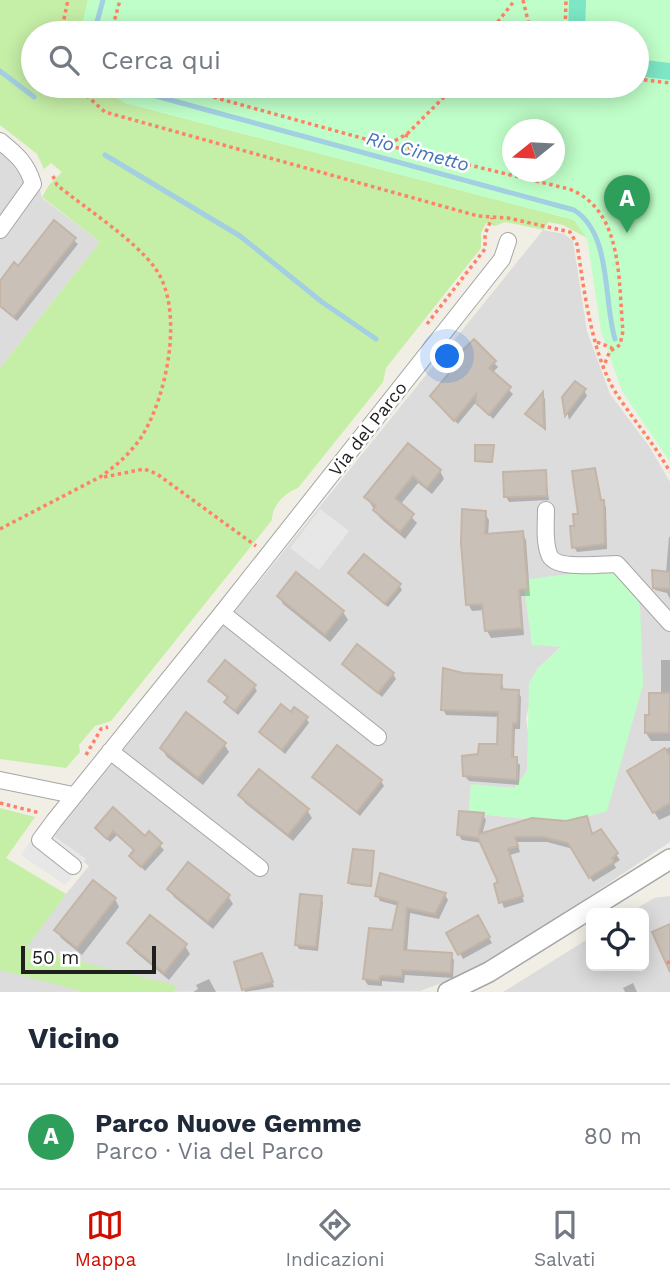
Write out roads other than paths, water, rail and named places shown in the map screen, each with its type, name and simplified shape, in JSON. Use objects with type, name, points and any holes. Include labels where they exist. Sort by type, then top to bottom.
[{"type":"street","points":[[0,141],[20,157],[33,184],[0,230]]},
{"type":"street","name":"Via del Parco","points":[[73,866],[40,840],[73,795],[222,613],[502,259],[508,241]]},
{"type":"street","points":[[546,510],[548,554],[553,561],[563,565],[617,564],[670,623]]},
{"type":"street","points":[[222,613],[378,737]]},
{"type":"street","points":[[110,751],[260,868]]},
{"type":"street","points":[[0,780],[73,795]]},
{"type":"street","points":[[448,992],[489,972],[670,859]]},
{"type":"waterway","name":"Rio Cimetto","points":[[97,21],[103,0]]},
{"type":"waterway","points":[[0,71],[21,87]]},
{"type":"waterway","name":"Rio Cimetto","points":[[163,98],[574,210],[586,221],[601,251],[615,339]]},
{"type":"waterway","points":[[105,155],[240,236],[322,302],[376,339]]},
{"type":"place","name":"Parco Nuove Gemme","points":[[627,233]]}]
